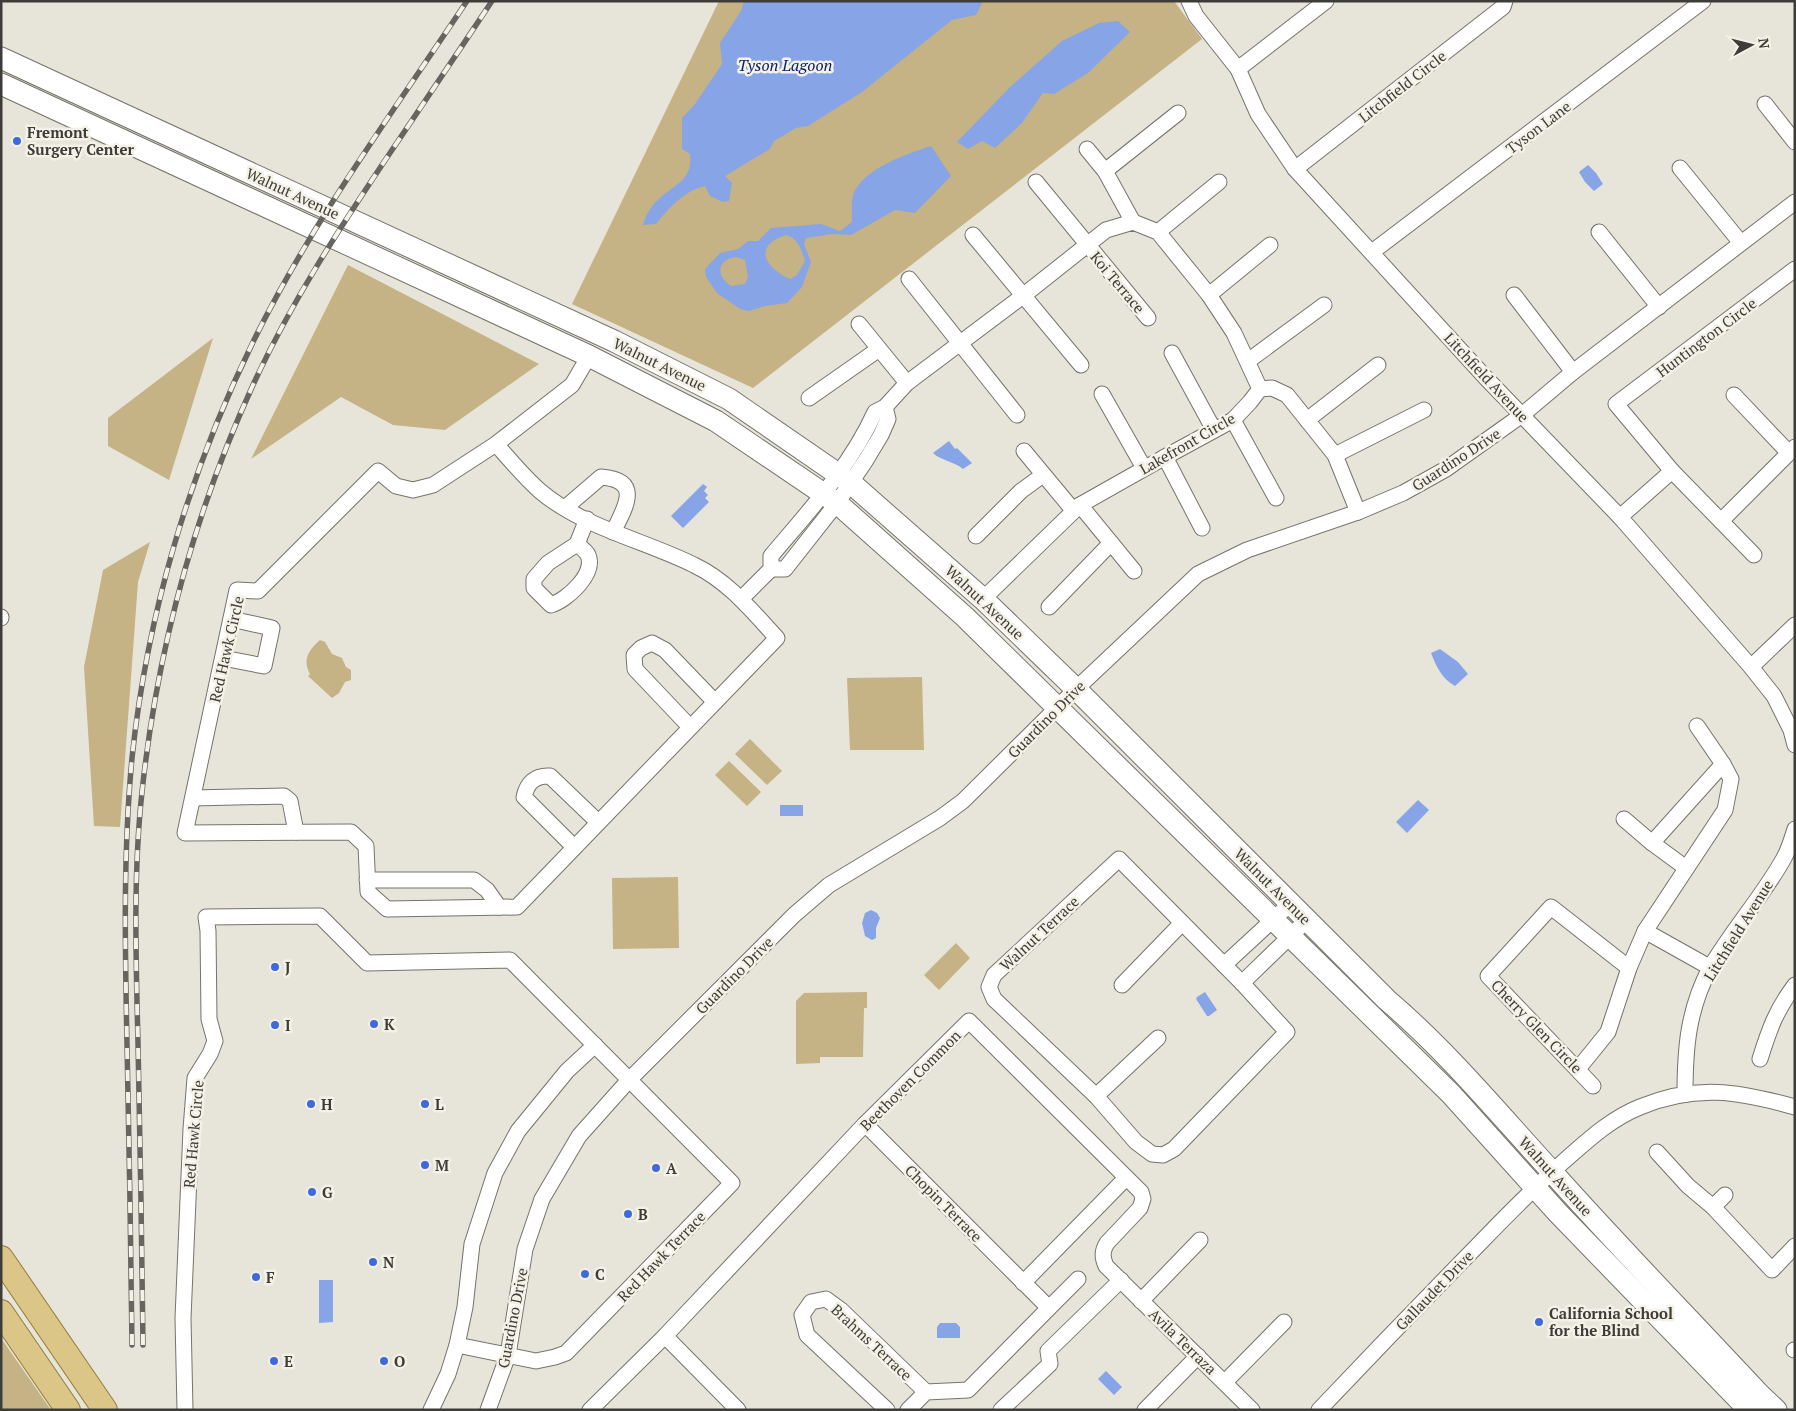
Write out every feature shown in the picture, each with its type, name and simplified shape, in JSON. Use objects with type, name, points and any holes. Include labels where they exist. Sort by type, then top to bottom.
[{"type":"main road","name":"Walnut Avenue","points":[[1,58],[532,305],[614,341],[710,388],[845,479],[983,600],[1076,688],[1290,904],[1450,1060],[1552,1172],[1776,1410]]},
{"type":"main road","name":"Walnut Avenue","points":[[1,84],[589,356],[716,421],[830,498],[965,617],[1451,1094],[1558,1212],[1749,1410]]},
{"type":"main road","points":[[1,1258],[105,1410]]},
{"type":"main road","points":[[1,1312],[68,1410]]},
{"type":"street","name":"Litchfield Avenue","points":[[1189,1],[1196,16],[1238,69],[1258,114],[1296,169],[1485,377],[1620,517],[1751,667],[1774,696],[1791,730],[1795,744]]},
{"type":"street","points":[[1238,69],[1326,1]]},
{"type":"street","name":"Litchfield Circle","points":[[1296,169],[1503,7],[1505,1]]},
{"type":"street","name":"Tyson Lane","points":[[1372,252],[1684,7],[1703,1]]},
{"type":"street","points":[[1765,104],[1795,142]]},
{"type":"street","points":[[1105,171],[1178,113]]},
{"type":"street","points":[[1087,149],[1105,171],[1133,222]]},
{"type":"street","points":[[1680,168],[1741,243]]},
{"type":"street","name":"Koi Terrace","points":[[1036,182],[1148,318]]},
{"type":"street","points":[[1158,232],[1219,182]]},
{"type":"street","name":"Guardino Drive","points":[[488,1410],[508,1355],[525,1249],[542,1199],[579,1136],[629,1080],[794,915],[829,885],[940,818],[963,801],[1076,688],[1198,574],[1246,550],[1358,512],[1403,493],[1432,478],[1522,415],[1573,372],[1795,202]]},
{"type":"street","points":[[741,599],[771,569],[771,556],[830,498],[881,435],[888,419],[886,407],[908,383],[1106,230],[1133,222],[1158,232],[1209,294],[1234,333],[1260,389],[1272,388],[1287,395],[1335,455],[1358,512]]},
{"type":"street","points":[[1600,232],[1659,307]]},
{"type":"street","points":[[973,235],[1081,364]]},
{"type":"street","points":[[1209,294],[1270,245]]},
{"type":"street","name":"Huntington Circle","points":[[1672,471],[1616,404],[1795,270]]},
{"type":"street","points":[[909,279],[1017,415]]},
{"type":"street","points":[[1514,295],[1573,372]]},
{"type":"street","points":[[1248,361],[1324,306]]},
{"type":"street","points":[[859,324],[908,383]]},
{"type":"street","points":[[809,398],[878,349]]},
{"type":"street","points":[[1172,354],[1214,430]]},
{"type":"street","points":[[193,798],[284,796],[290,801],[296,832],[351,832],[366,846],[368,892],[387,909],[517,906],[777,638],[741,599],[695,565],[613,532],[565,508],[541,492],[520,472],[496,444],[572,385],[589,356]]},
{"type":"street","points":[[1307,420],[1378,365]]},
{"type":"street","name":"Lakefront Circle","points":[[983,600],[1077,508],[1144,468],[1233,420],[1260,389]]},
{"type":"street","points":[[1102,394],[1144,468]]},
{"type":"street","points":[[1721,521],[1791,450],[1734,395]]},
{"type":"street","points":[[1335,455],[1424,410]]},
{"type":"street","points":[[1233,420],[1276,498]]},
{"type":"street","name":"Red Hawk Circle","points":[[296,832],[185,833],[237,590],[258,591],[378,471],[396,486],[413,490],[433,485],[496,444]]},
{"type":"street","points":[[1024,451],[1043,475],[1111,543],[1134,572]]},
{"type":"street","points":[[1165,457],[1202,528]]},
{"type":"street","points":[[1620,517],[1672,471],[1754,555]]},
{"type":"street","points":[[976,536],[1021,491],[1043,475]]},
{"type":"street","points":[[565,508],[601,477],[613,478],[622,482],[627,488],[627,504],[613,532]]},
{"type":"street","points":[[577,544],[588,520]]},
{"type":"street","points":[[1049,606],[1111,543]]},
{"type":"street","points":[[223,658],[264,666],[272,628],[231,619]]},
{"type":"street","points":[[1751,667],[1795,625]]},
{"type":"street","points":[[690,727],[634,669],[634,655],[641,648],[652,643],[665,650],[715,702]]},
{"type":"street","points":[[1578,1069],[1608,1032],[1629,968],[1645,931],[1725,810],[1731,779],[1697,726]]},
{"type":"street","points":[[1652,843],[1723,764]]},
{"type":"street","points":[[574,847],[524,797],[526,787],[533,779],[550,776],[598,822]]},
{"type":"street","points":[[1624,819],[1686,868]]},
{"type":"street","name":"Litchfield Avenue","points":[[1685,1094],[1686,1039],[1693,1009],[1711,968],[1790,859],[1795,829]]},
{"type":"street","name":"Walnut Terrace","points":[[1119,859],[1224,965],[1287,1032],[1174,1149],[1163,1155],[1152,1154],[1136,1142],[1096,1096],[994,999],[989,987],[994,975],[1119,859]]},
{"type":"street","points":[[368,880],[474,880],[487,890],[500,907]]},
{"type":"street","points":[[1224,965],[1290,904]]},
{"type":"street","name":"Cherry Glen Circle","points":[[1593,1086],[1488,976],[1551,907],[1629,968]]},
{"type":"street","name":"Red Hawk Circle","points":[[185,1410],[183,1318],[195,1078],[210,1054],[215,1041],[209,1018],[208,931],[206,917],[320,916],[368,963],[510,960],[629,1080]]},
{"type":"street","points":[[1242,983],[1307,920]]},
{"type":"street","points":[[1122,985],[1182,924]]},
{"type":"street","points":[[1645,931],[1711,968]]},
{"type":"street","points":[[1760,1059],[1770,1027],[1789,1003],[1795,985]]},
{"type":"street","name":"Beethoven Common","points":[[590,1410],[665,1336],[866,1124],[969,1021],[1126,1178]]},
{"type":"street","points":[[1096,1096],[1158,1038]]},
{"type":"street","points":[[431,1410],[448,1374],[457,1345],[465,1307],[472,1244],[495,1173],[518,1131],[567,1071],[595,1045]]},
{"type":"street","name":"Red Hawk Terrace","points":[[457,1345],[536,1360],[566,1353],[732,1183],[629,1080]]},
{"type":"street","name":"Gallaudet Drive","points":[[1319,1410],[1536,1187],[1588,1139],[1625,1114],[1640,1106],[1685,1094],[1707,1091],[1756,1096],[1795,1107]]},
{"type":"street","name":"Chopin Terrace","points":[[866,1124],[1023,1282]]},
{"type":"street","points":[[1657,1152],[1688,1186],[1714,1207],[1772,1270],[1795,1246]]},
{"type":"street","points":[[1049,1308],[1023,1282],[1126,1178]]},
{"type":"street","name":"Avila Terraza","points":[[1126,1178],[1141,1192],[1143,1199],[1140,1208],[1107,1243],[1103,1250],[1103,1259],[1106,1266],[1252,1410]]},
{"type":"street","points":[[1714,1207],[1725,1195]]},
{"type":"street","name":"Avila Terraza","points":[[1142,1301],[1200,1240]]},
{"type":"street","points":[[908,1410],[926,1392],[968,1390],[1078,1279]]},
{"type":"street","points":[[1001,1410],[1050,1364],[1048,1351],[1121,1280]]},
{"type":"street","name":"Brahms Terrace","points":[[887,1410],[807,1335],[802,1315],[811,1302],[826,1299],[841,1310],[926,1392]]},
{"type":"street","name":"Avila Terraza","points":[[1225,1382],[1284,1322]]},
{"type":"street","points":[[665,1336],[738,1410]]},
{"type":"street","points":[[1145,1410],[1198,1356]]},
{"type":"shaded area","points":[[719,1],[1174,1],[1202,39],[753,388],[572,304]]},
{"type":"shaded area","points":[[348,265],[539,364],[445,430],[393,425],[341,397],[251,459]]},
{"type":"shaded area","points":[[213,338],[169,480],[108,446],[108,418]]},
{"type":"shaded area","points":[[150,542],[138,582],[120,827],[94,826],[84,667],[103,570]]},
{"type":"shaded area","points":[[320,640],[325,642],[332,654],[342,658],[346,667],[351,670],[351,680],[345,682],[339,693],[332,698],[308,676],[310,674],[307,664],[308,655]]},
{"type":"shaded area","points":[[922,677],[924,750],[850,750],[847,678]]},
{"type":"shaded area","points":[[750,739],[782,771],[767,785],[735,754]]},
{"type":"shaded area","points":[[729,761],[761,792],[747,806],[715,775]]},
{"type":"shaded area","points":[[678,877],[679,948],[613,949],[612,878]]},
{"type":"shaded area","points":[[956,943],[970,958],[939,990],[924,975]]},
{"type":"shaded area","points":[[867,992],[867,1008],[864,1008],[863,1057],[820,1057],[820,1063],[796,1064],[796,1001],[804,993]]},
{"type":"shaded area","points":[[1,1338],[51,1410],[1,1410]]},
{"type":"water","name":"Tyson Lagoon","points":[[744,1],[983,1],[976,15],[952,20],[862,92],[808,126],[796,128],[774,141],[770,149],[725,176],[732,183],[729,201],[723,202],[710,196],[705,186],[684,196],[656,224],[643,225],[653,205],[681,181],[689,170],[690,154],[682,149],[682,118],[695,104],[722,64],[720,43],[741,11]]},
{"type":"water","points":[[1118,21],[1130,32],[1088,73],[1054,94],[1043,93],[1022,123],[995,148],[982,141],[968,149],[957,142],[1009,88],[1062,41],[1099,23]]},
{"type":"water","points":[[931,146],[951,176],[915,213],[895,210],[851,235],[832,234],[806,238],[804,244],[811,262],[802,287],[787,303],[765,306],[749,311],[740,309],[717,293],[706,277],[705,269],[720,253],[738,249],[748,241],[758,241],[771,228],[821,224],[840,231],[852,222],[853,195],[858,185],[866,177],[887,163]],"holes":[[[786,235],[794,239],[801,249],[805,261],[797,275],[790,279],[774,269],[766,257],[769,245]],[[736,257],[745,260],[748,277],[745,284],[731,286],[723,278],[720,269],[725,261]]]},
{"type":"water","points":[[1588,165],[1603,184],[1594,191],[1579,172]]},
{"type":"water","points":[[949,441],[955,449],[957,448],[972,463],[963,469],[933,453]]},
{"type":"water","points":[[703,484],[707,487],[704,491],[708,495],[705,498],[709,502],[683,528],[671,516]]},
{"type":"water","points":[[1440,649],[1458,662],[1468,674],[1455,686],[1443,676],[1433,658],[1431,653]]},
{"type":"water","points":[[1418,800],[1429,810],[1407,833],[1396,822]]},
{"type":"water","points":[[780,805],[803,805],[803,816],[780,816]]},
{"type":"water","points":[[871,910],[877,913],[880,918],[876,928],[876,938],[872,940],[865,936],[862,923],[865,913]]},
{"type":"water","points":[[1205,992],[1217,1010],[1209,1016],[1207,1016],[1196,999]]},
{"type":"water","points":[[319,1280],[333,1280],[333,1322],[319,1323]]},
{"type":"water","points":[[940,1323],[956,1323],[960,1327],[960,1338],[937,1338],[937,1327]]},
{"type":"water","points":[[1106,1371],[1122,1387],[1114,1395],[1098,1379]]},
{"type":"railway","points":[[132,1345],[125,936],[127,829],[132,758],[139,704],[148,650],[160,597],[191,491],[231,389],[254,340],[277,296],[328,209],[467,1]]},
{"type":"railway","points":[[143,1345],[136,949],[137,855],[142,792],[157,687],[181,584],[196,533],[232,434],[268,354],[300,294],[354,207],[492,1]]},
{"type":"place","name":"Fremont Surgery Center","points":[[17,141]]},
{"type":"place","name":"J","points":[[275,967]]},
{"type":"place","name":"K","points":[[374,1024]]},
{"type":"place","name":"I","points":[[275,1025]]},
{"type":"place","name":"H","points":[[311,1104]]},
{"type":"place","name":"L","points":[[425,1104]]},
{"type":"place","name":"M","points":[[425,1165]]},
{"type":"place","name":"A","points":[[656,1168]]},
{"type":"place","name":"G","points":[[312,1192]]},
{"type":"place","name":"B","points":[[628,1214]]},
{"type":"place","name":"N","points":[[373,1262]]},
{"type":"place","name":"C","points":[[585,1274]]},
{"type":"place","name":"F","points":[[256,1277]]},
{"type":"place","name":"California School for the Blind","points":[[1539,1322]]},
{"type":"place","name":"E","points":[[274,1361]]},
{"type":"place","name":"O","points":[[384,1361]]}]
